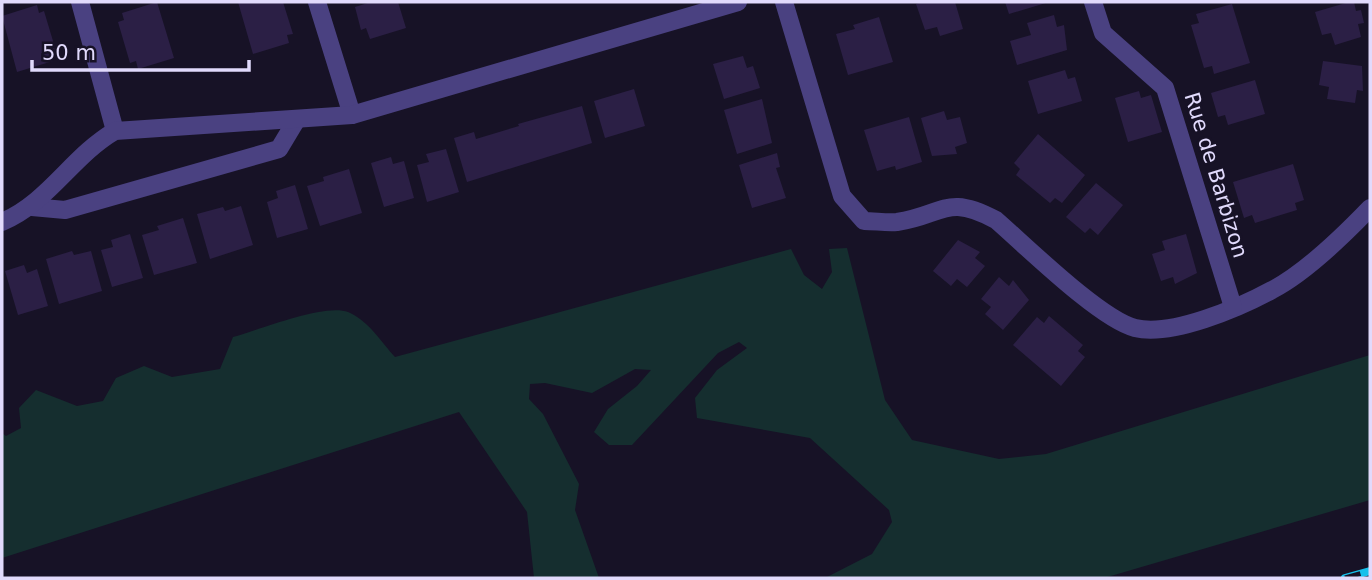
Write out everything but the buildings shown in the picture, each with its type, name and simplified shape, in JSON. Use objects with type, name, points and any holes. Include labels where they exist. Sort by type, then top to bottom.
[{"type":"street","points":[[80,2],[115,131]]},
{"type":"street","points":[[317,2],[352,115]]},
{"type":"street","points":[[2,222],[32,207],[96,142],[115,131],[352,115],[738,2]]},
{"type":"street","points":[[784,2],[842,196],[864,221],[897,222],[952,205],[976,209],[996,220],[1109,317],[1134,328],[1156,331],[1176,328],[1273,290],[1326,249],[1370,208]]},
{"type":"street","name":"Rue de Barbizon","points":[[1093,2],[1103,33],[1166,88],[1233,307]]},
{"type":"street","points":[[32,207],[65,211],[279,149],[297,120]]},
{"type":"green space","points":[[847,248],[885,400],[912,440],[999,459],[1046,454],[1370,355],[1370,500],[1104,578],[825,578],[872,554],[892,522],[889,510],[810,438],[697,418],[695,398],[717,370],[747,348],[739,342],[718,353],[632,445],[609,445],[594,432],[608,409],[637,386],[651,370],[635,369],[592,393],[545,383],[530,384],[529,399],[543,414],[579,484],[575,510],[599,578],[534,578],[527,512],[459,412],[2,558],[2,433],[6,436],[21,428],[19,408],[36,390],[77,406],[103,401],[116,378],[144,366],[172,377],[220,369],[233,337],[291,318],[324,311],[337,310],[355,316],[368,326],[395,357],[791,249],[804,275],[822,289],[832,272],[829,249]]},
{"type":"railway","points":[[1345,578],[1370,571]]}]
